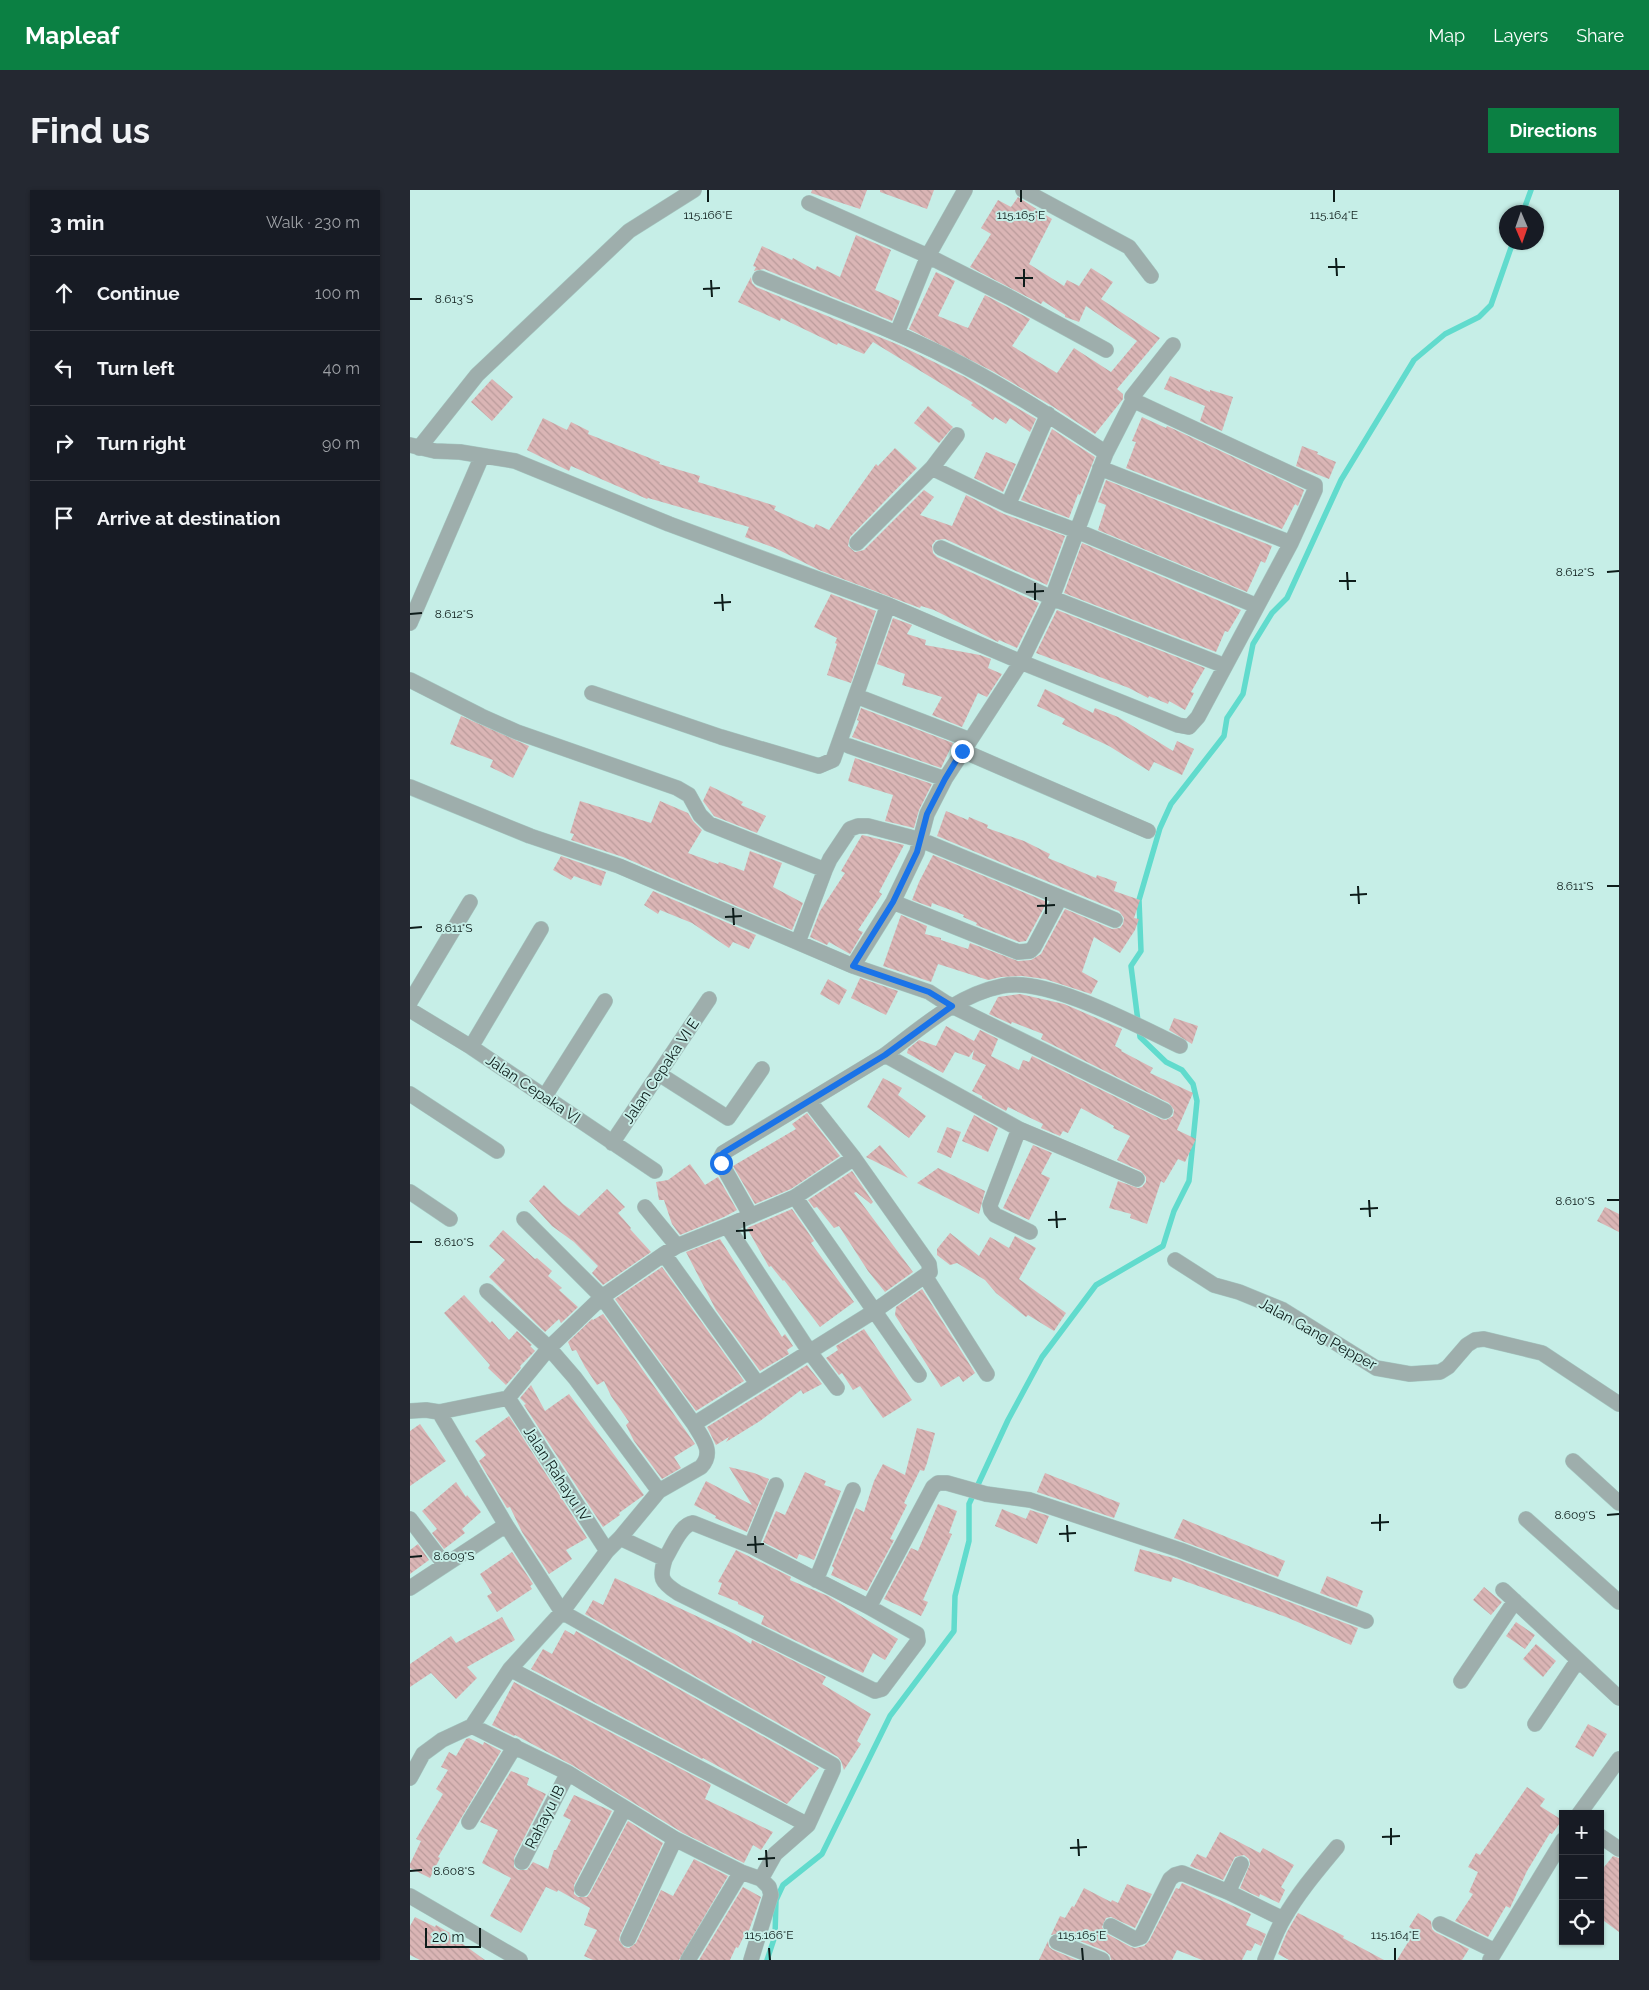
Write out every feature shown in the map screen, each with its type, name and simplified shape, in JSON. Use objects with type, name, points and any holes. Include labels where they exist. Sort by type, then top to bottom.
[{"type":"street","points":[[694,190],[629,231],[477,374],[415,446],[435,452],[460,452],[515,461],[669,524],[888,605],[1021,662],[1184,727],[1193,724],[1198,717],[1291,543],[1315,490],[1315,484],[1139,403],[1131,404],[1106,452],[1052,598],[1021,662],[945,779],[927,814],[917,852],[893,902],[853,966]]},
{"type":"street","points":[[1023,190],[1128,247],[1151,276]]},
{"type":"street","points":[[897,333],[928,256],[962,191]]},
{"type":"street","points":[[810,203],[928,256],[1009,297],[1106,350]]},
{"type":"street","points":[[760,278],[897,333],[983,376],[1048,414],[1106,452]]},
{"type":"street","points":[[1133,403],[1132,397],[1173,345]]},
{"type":"street","points":[[1008,505],[1048,414]]},
{"type":"street","points":[[857,543],[932,468],[957,435]]},
{"type":"street","points":[[410,623],[482,456]]},
{"type":"street","points":[[932,468],[1008,505],[1257,606]]},
{"type":"street","points":[[1100,468],[1291,543]]},
{"type":"street","points":[[941,548],[1052,598],[1225,666]]},
{"type":"street","points":[[592,693],[721,737],[819,766],[833,760],[888,605]]},
{"type":"street","points":[[410,680],[517,732],[677,788],[689,795],[700,815],[709,824],[825,870]]},
{"type":"street","points":[[864,699],[1148,831]]},
{"type":"street","points":[[849,746],[945,779]]},
{"type":"street","points":[[410,786],[530,836],[619,866],[853,966],[929,992],[949,1004],[1165,1110]]},
{"type":"street","points":[[798,942],[830,859],[850,829],[858,826],[868,826],[921,840],[1115,920]]},
{"type":"street","points":[[893,902],[1018,952],[1030,950],[1034,947],[1060,898]]},
{"type":"street","points":[[410,1002],[470,902]]},
{"type":"street","points":[[471,1047],[541,929]]},
{"type":"street","points":[[751,1216],[721,1163],[720,1158],[723,1153],[885,1055],[949,1004],[1003,985],[1040,988],[1097,1007],[1180,1046]]},
{"type":"street","name":"Jalan Cepaka VI E","points":[[612,1143],[709,999]]},
{"type":"street","points":[[545,1096],[605,1001]]},
{"type":"street","name":"Jalan Cepaka VI","points":[[410,1010],[471,1047],[655,1171]]},
{"type":"street","points":[[885,1055],[1019,1128],[1137,1179]]},
{"type":"street","points":[[659,1074],[728,1118],[762,1069]]},
{"type":"street","points":[[410,1094],[497,1152]]},
{"type":"street","points":[[694,1424],[873,1312],[930,1272],[929,1264],[854,1158],[809,1101]]},
{"type":"street","points":[[1019,1128],[990,1205],[991,1210],[995,1214],[1030,1232]]},
{"type":"street","points":[[410,1411],[439,1412],[508,1398],[549,1348],[602,1297],[670,1250],[795,1197],[854,1158]]},
{"type":"street","points":[[410,1192],[450,1219]]},
{"type":"street","points":[[795,1197],[873,1312],[919,1375]]},
{"type":"street","points":[[645,1207],[670,1250],[757,1383]]},
{"type":"street","points":[[410,1778],[423,1754],[442,1740],[472,1726],[510,1669],[562,1612],[607,1551],[659,1491],[706,1462],[708,1452],[706,1444],[694,1424],[602,1297],[524,1219]]},
{"type":"street","points":[[727,1226],[809,1352],[837,1388]]},
{"type":"street","name":"Jalan Gang Pepper","points":[[1175,1260],[1214,1285],[1283,1310],[1376,1368],[1410,1374],[1440,1372],[1448,1367],[1467,1344],[1475,1340],[1484,1339],[1542,1353],[1619,1404]]},
{"type":"street","points":[[925,1276],[987,1374]]},
{"type":"street","points":[[487,1291],[549,1348],[575,1378],[659,1491]]},
{"type":"street","name":"Jalan Rahayu IV","points":[[508,1398],[607,1551]]},
{"type":"street","points":[[439,1412],[506,1525],[562,1612],[832,1763],[833,1770],[808,1825],[776,1854],[761,1879]]},
{"type":"street","points":[[1573,1461],[1619,1503]]},
{"type":"street","points":[[870,1607],[934,1487],[938,1483],[947,1483],[986,1494],[1030,1500],[1180,1550],[1366,1621]]},
{"type":"street","points":[[751,1546],[776,1485]]},
{"type":"street","points":[[816,1580],[853,1490]]},
{"type":"street","points":[[410,1518],[445,1565]]},
{"type":"street","points":[[1526,1520],[1619,1602]]},
{"type":"street","points":[[693,1523],[751,1546],[870,1607],[917,1634],[918,1638],[917,1644],[882,1689],[875,1692],[678,1593],[667,1586],[661,1572],[665,1559],[683,1528],[687,1524],[693,1523]]},
{"type":"street","points":[[410,1588],[506,1525]]},
{"type":"street","points":[[620,1538],[665,1559]]},
{"type":"street","points":[[1503,1590],[1619,1698]]},
{"type":"street","points":[[1461,1681],[1515,1601]]},
{"type":"street","points":[[1535,1724],[1578,1660]]},
{"type":"street","points":[[510,1669],[808,1825]]},
{"type":"street","points":[[472,1726],[568,1773],[675,1839],[741,1872],[761,1879],[769,1887],[771,1895],[751,1960]]},
{"type":"street","points":[[469,1822],[515,1746]]},
{"type":"street","points":[[1582,1810],[1619,1759]]},
{"type":"street","name":"Rahayu IB","points":[[522,1862],[568,1773]]},
{"type":"street","points":[[582,1889],[624,1809]]},
{"type":"street","points":[[628,1939],[675,1839]]},
{"type":"street","points":[[1604,1839],[1619,1849]]},
{"type":"street","points":[[1265,1960],[1283,1919],[1313,1874],[1337,1847]]},
{"type":"street","points":[[1440,1924],[1493,1956],[1559,1847]]},
{"type":"street","points":[[1228,1892],[1241,1864]]},
{"type":"street","points":[[688,1960],[741,1872]]},
{"type":"street","points":[[1110,1926],[1135,1938],[1141,1937],[1170,1879],[1182,1873],[1228,1892],[1283,1919]]},
{"type":"street","points":[[410,1896],[520,1960]]},
{"type":"street","points":[[1057,1942],[1102,1960]]},
{"type":"building","points":[[812,190],[867,190],[860,209],[811,193]]},
{"type":"building","points":[[880,190],[934,190],[927,209],[880,192]]},
{"type":"building","points":[[1018,197],[1052,219],[1029,264],[1064,286],[1067,280],[1079,286],[1091,268],[1113,282],[1101,299],[1160,338],[1117,389],[1123,394],[1123,399],[1095,434],[994,372],[909,329],[936,272],[955,281],[938,316],[968,328],[985,295],[1030,319],[1012,346],[1057,373],[1074,348],[1111,372],[1137,341],[1086,306],[1079,322],[1065,317],[1065,315],[1043,301],[1041,304],[970,267],[991,234],[981,228],[998,200],[1011,207]]},
{"type":"building","points":[[856,235],[891,250],[875,290],[900,301],[892,321],[764,269],[754,271],[756,267],[753,266],[762,246],[792,260],[793,258],[815,270],[817,266],[840,277]]},
{"type":"building","points":[[751,277],[752,283],[756,287],[899,345],[965,377],[1036,419],[1030,432],[1010,418],[1006,424],[995,417],[993,420],[971,405],[973,403],[873,342],[864,354],[838,343],[837,345],[781,318],[780,321],[738,302]]},
{"type":"building","points":[[1170,376],[1210,392],[1210,390],[1233,397],[1222,431],[1200,421],[1205,406],[1164,389]]},
{"type":"building","points":[[492,379],[513,397],[492,421],[471,402]]},
{"type":"building","points":[[928,406],[953,427],[939,443],[914,423]]},
{"type":"building","points":[[1142,417],[1166,428],[1167,426],[1304,490],[1298,506],[1295,504],[1282,529],[1126,468],[1136,442],[1132,441]]},
{"type":"building","points":[[543,418],[567,430],[571,422],[589,431],[588,434],[660,462],[659,464],[700,476],[698,482],[776,506],[774,510],[814,528],[816,524],[829,530],[876,464],[878,466],[895,448],[917,468],[850,537],[848,546],[855,552],[864,550],[924,490],[934,497],[920,515],[952,526],[966,495],[1004,514],[1065,536],[1047,585],[945,539],[936,540],[932,545],[933,553],[937,557],[1039,603],[1017,648],[999,640],[998,642],[934,610],[921,606],[920,608],[819,570],[775,548],[745,537],[749,527],[647,499],[571,466],[569,471],[527,450]]},
{"type":"building","points":[[1052,429],[1095,457],[1069,518],[1021,500]]},
{"type":"building","points":[[1302,446],[1336,462],[1329,479],[1296,466]]},
{"type":"building","points":[[986,452],[1016,464],[1003,492],[974,478]]},
{"type":"building","points":[[1106,480],[1272,546],[1265,563],[1261,561],[1247,592],[1098,530],[1106,505],[1098,502]]},
{"type":"building","points":[[1082,543],[1241,610],[1228,632],[1225,631],[1216,652],[1064,593]]},
{"type":"building","points":[[831,594],[876,611],[851,683],[827,675],[837,644],[835,643],[837,638],[814,627]]},
{"type":"building","points":[[1057,610],[1205,668],[1191,692],[1194,693],[1185,710],[1169,701],[1168,704],[1149,696],[1148,698],[1129,688],[1036,653]]},
{"type":"building","points":[[893,618],[912,625],[907,634],[926,640],[925,645],[980,655],[991,659],[988,668],[1002,674],[987,697],[978,693],[962,727],[932,715],[942,697],[902,685],[905,674],[877,664]]},
{"type":"building","points":[[1045,689],[1093,713],[1095,708],[1118,717],[1173,751],[1177,741],[1194,749],[1182,775],[1154,762],[1149,771],[1109,746],[1062,724],[1065,719],[1037,706]]},
{"type":"building","points":[[861,708],[953,743],[941,768],[852,737],[859,721],[857,720]]},
{"type":"building","points":[[461,716],[529,746],[513,778],[490,767],[493,760],[450,744]]},
{"type":"building","points":[[855,758],[932,784],[919,810],[914,828],[885,821],[893,795],[848,781]]},
{"type":"building","points":[[710,786],[743,802],[741,805],[766,816],[757,833],[714,816],[703,801]]},
{"type":"building","points":[[580,801],[651,823],[660,801],[688,813],[702,830],[688,853],[744,871],[750,851],[782,863],[773,887],[803,903],[792,930],[623,857],[571,840],[574,834],[570,833]]},
{"type":"building","points":[[946,811],[968,820],[969,817],[988,825],[987,828],[1024,841],[1050,854],[1048,858],[1096,878],[1097,875],[1117,882],[1114,891],[1140,900],[1134,918],[1139,919],[1135,930],[1120,953],[1094,937],[1082,972],[1098,981],[1091,994],[1045,979],[1022,976],[988,980],[938,964],[931,982],[883,966],[901,915],[927,926],[925,934],[968,949],[970,943],[1018,961],[1031,960],[1041,954],[1065,909],[1112,929],[1120,928],[1123,924],[1124,918],[1119,911],[937,836]]},
{"type":"building","points":[[862,835],[904,845],[879,892],[882,894],[858,930],[863,932],[850,954],[829,942],[827,945],[810,937],[820,911],[845,873],[841,871]]},
{"type":"building","points":[[933,855],[1047,902],[1026,941],[1019,942],[976,925],[977,923],[963,917],[964,915],[932,903],[931,907],[912,900]]},
{"type":"building","points":[[561,856],[606,872],[601,886],[574,876],[571,880],[553,870]]},
{"type":"building","points":[[653,891],[756,935],[749,949],[733,942],[729,948],[692,923],[660,910],[658,914],[644,905]]},
{"type":"building","points":[[860,978],[898,991],[886,1015],[851,998]]},
{"type":"building","points":[[828,979],[847,990],[839,1005],[820,994]]},
{"type":"building","points":[[1020,994],[1064,1004],[1122,1029],[1115,1046],[1153,1068],[1150,1073],[1193,1093],[1177,1130],[1196,1139],[1185,1162],[1178,1159],[1164,1183],[1161,1181],[1147,1224],[1130,1218],[1131,1214],[1109,1208],[1118,1181],[1138,1188],[1142,1187],[1146,1182],[1146,1177],[1141,1171],[1117,1160],[1130,1136],[1081,1108],[1068,1133],[1063,1131],[1060,1136],[1041,1128],[1043,1124],[1008,1107],[1006,1111],[982,1098],[982,1096],[972,1091],[986,1065],[972,1059],[974,1050],[969,1057],[955,1052],[943,1073],[907,1053],[908,1049],[919,1040],[936,1046],[946,1026],[974,1041],[980,1030],[998,1039],[991,1056],[1019,1070],[1023,1060],[1029,1062],[1032,1056],[1161,1119],[1166,1120],[1173,1116],[1174,1110],[1169,1103],[1041,1039],[1043,1034],[1012,1022],[1011,1024],[989,1014],[998,997]]},
{"type":"building","points":[[1174,1018],[1198,1026],[1192,1044],[1169,1030]]},
{"type":"building","points":[[883,1078],[902,1088],[898,1095],[926,1116],[909,1138],[867,1107]]},
{"type":"building","points":[[807,1113],[840,1156],[791,1189],[755,1204],[733,1166],[796,1129],[792,1124]]},
{"type":"building","points":[[974,1115],[998,1128],[988,1152],[962,1141]]},
{"type":"building","points":[[947,1127],[961,1132],[951,1158],[937,1152]]},
{"type":"building","points":[[880,1145],[908,1178],[866,1157]]},
{"type":"building","points":[[1033,1145],[1052,1153],[1041,1174],[1050,1178],[1029,1220],[1003,1208]]},
{"type":"building","points":[[690,1164],[705,1185],[718,1177],[737,1210],[680,1235],[672,1224],[664,1200],[659,1200],[656,1182],[668,1180]]},
{"type":"building","points":[[938,1168],[985,1191],[979,1214],[917,1183]]},
{"type":"building","points":[[852,1171],[873,1202],[871,1204],[856,1192],[854,1193],[913,1272],[885,1292],[868,1271],[839,1226],[834,1228],[817,1207],[814,1208],[808,1200]]},
{"type":"building","points":[[544,1185],[563,1204],[579,1216],[607,1189],[625,1207],[618,1213],[651,1252],[603,1285],[592,1273],[598,1266],[574,1242],[552,1226],[529,1201]]},
{"type":"building","points":[[1605,1207],[1619,1214],[1619,1232],[1597,1221]]},
{"type":"building","points":[[792,1209],[814,1241],[811,1243],[854,1302],[820,1327],[784,1280],[771,1266],[769,1267],[747,1228]]},
{"type":"building","points":[[503,1230],[535,1259],[537,1258],[552,1271],[548,1276],[562,1288],[559,1290],[578,1307],[561,1323],[559,1319],[545,1332],[489,1277],[505,1260],[489,1246]]},
{"type":"building","points":[[950,1233],[979,1256],[990,1237],[1009,1248],[1015,1236],[1036,1248],[1019,1279],[1066,1313],[1054,1331],[1028,1315],[1026,1317],[996,1293],[985,1280],[957,1263],[950,1265],[937,1255],[937,1249]]},
{"type":"building","points":[[720,1239],[782,1337],[785,1334],[793,1346],[787,1350],[789,1354],[760,1371],[716,1310],[686,1252]]},
{"type":"building","points":[[662,1267],[744,1381],[696,1411],[615,1299]]},
{"type":"building","points":[[922,1289],[975,1373],[963,1382],[959,1376],[941,1387],[895,1315],[896,1307]]},
{"type":"building","points":[[464,1295],[509,1340],[517,1331],[532,1345],[530,1346],[535,1351],[520,1366],[521,1368],[506,1385],[488,1368],[490,1365],[444,1313]]},
{"type":"building","points":[[603,1314],[695,1444],[674,1457],[681,1468],[662,1479],[634,1441],[626,1425],[629,1422],[611,1396],[604,1381],[597,1385],[576,1350],[572,1351],[568,1342],[592,1319]]},
{"type":"building","points":[[864,1329],[912,1400],[883,1418],[860,1386],[853,1390],[842,1373],[839,1375],[826,1358],[838,1350],[836,1346]]},
{"type":"building","points":[[807,1365],[822,1384],[803,1394],[801,1390],[760,1421],[726,1442],[729,1437],[716,1445],[707,1427]]},
{"type":"building","points":[[531,1385],[545,1411],[569,1394],[644,1495],[603,1527],[524,1405],[526,1404],[520,1398]]},
{"type":"building","points":[[509,1416],[587,1538],[566,1550],[572,1559],[549,1574],[522,1532],[510,1507],[507,1508],[479,1461],[486,1455],[475,1441]]},
{"type":"building","points":[[420,1424],[446,1461],[410,1486],[410,1431]]},
{"type":"building","points":[[917,1428],[935,1433],[927,1463],[924,1471],[920,1470],[904,1503],[907,1505],[890,1539],[894,1540],[867,1591],[831,1575],[834,1568],[832,1566],[856,1508],[864,1512],[874,1481],[883,1464],[905,1475]]},
{"type":"building","points":[[729,1467],[769,1479],[747,1532],[715,1518],[716,1516],[694,1505],[706,1481],[752,1505]]},
{"type":"building","points":[[805,1472],[826,1481],[824,1485],[841,1491],[814,1560],[799,1554],[797,1559],[763,1542],[776,1511],[785,1515]]},
{"type":"building","points":[[1045,1473],[1120,1503],[1114,1518],[1037,1492]]},
{"type":"building","points":[[456,1482],[466,1497],[467,1495],[481,1512],[462,1529],[465,1533],[444,1549],[432,1533],[437,1529],[422,1511]]},
{"type":"building","points":[[938,1504],[957,1511],[949,1533],[952,1534],[923,1600],[928,1602],[921,1616],[884,1599],[911,1548],[918,1551]]},
{"type":"building","points":[[1002,1509],[1026,1519],[1030,1510],[1049,1516],[1037,1544],[995,1526]]},
{"type":"building","points":[[1183,1519],[1285,1561],[1278,1577],[1174,1538]]},
{"type":"building","points":[[418,1544],[429,1560],[410,1574],[410,1550]]},
{"type":"building","points":[[1140,1549],[1177,1559],[1358,1628],[1351,1645],[1286,1617],[1173,1577],[1171,1582],[1134,1571]]},
{"type":"building","points":[[736,1550],[791,1577],[790,1580],[828,1596],[898,1639],[885,1660],[873,1653],[863,1673],[761,1624],[764,1616],[718,1594],[722,1583],[718,1582]]},
{"type":"building","points":[[512,1552],[533,1584],[530,1586],[532,1589],[497,1612],[487,1596],[492,1593],[480,1574]]},
{"type":"building","points":[[1327,1576],[1363,1591],[1357,1607],[1320,1593]]},
{"type":"building","points":[[615,1578],[735,1634],[751,1644],[752,1640],[826,1677],[822,1684],[871,1714],[857,1741],[861,1744],[844,1770],[838,1757],[585,1614],[593,1600],[603,1605]]},
{"type":"building","points":[[1484,1587],[1502,1602],[1491,1615],[1473,1600]]},
{"type":"building","points":[[502,1617],[515,1640],[467,1667],[477,1678],[456,1699],[431,1673],[410,1687],[410,1664],[451,1636],[456,1643]]},
{"type":"building","points":[[1516,1622],[1535,1635],[1525,1649],[1506,1636]]},
{"type":"building","points":[[565,1630],[574,1635],[576,1631],[819,1768],[787,1804],[703,1758],[531,1669],[543,1649],[552,1654]]},
{"type":"building","points":[[1536,1644],[1556,1661],[1543,1677],[1523,1659]]},
{"type":"building","points":[[514,1682],[708,1783],[711,1785],[705,1799],[773,1832],[761,1850],[753,1845],[744,1863],[683,1833],[572,1765],[492,1725]]},
{"type":"building","points":[[1588,1724],[1607,1734],[1593,1757],[1575,1747]]},
{"type":"building","points":[[469,1738],[483,1745],[484,1742],[501,1751],[438,1857],[440,1858],[430,1878],[410,1868],[410,1864],[421,1841],[416,1839],[443,1794],[436,1789],[448,1770],[441,1767],[449,1752],[456,1756],[466,1739]]},
{"type":"building","points":[[511,1771],[529,1778],[527,1785],[546,1794],[514,1858],[514,1867],[518,1870],[527,1870],[533,1862],[548,1869],[554,1850],[556,1850],[571,1820],[563,1816],[574,1795],[612,1811],[574,1885],[574,1894],[578,1897],[587,1897],[590,1893],[628,1821],[663,1843],[620,1935],[619,1940],[624,1947],[629,1948],[636,1943],[661,1890],[673,1896],[694,1859],[728,1876],[679,1960],[593,1960],[584,1956],[597,1930],[584,1925],[590,1908],[558,1890],[557,1892],[546,1887],[521,1933],[490,1916],[511,1878],[482,1863],[498,1830],[480,1822]]},
{"type":"building","points":[[1527,1787],[1545,1799],[1540,1806],[1559,1818],[1559,1824],[1552,1834],[1550,1833],[1527,1871],[1510,1908],[1506,1906],[1488,1937],[1455,1921],[1473,1894],[1469,1892],[1478,1872],[1468,1867],[1476,1853],[1480,1855]]},
{"type":"building","points":[[1220,1832],[1260,1853],[1263,1848],[1294,1865],[1281,1887],[1285,1890],[1279,1903],[1260,1894],[1259,1897],[1240,1888],[1250,1864],[1249,1859],[1244,1855],[1235,1857],[1223,1880],[1190,1866],[1197,1854],[1206,1858]]},
{"type":"building","points":[[1613,1856],[1619,1858],[1619,1932],[1604,1921],[1604,1867]]},
{"type":"building","points":[[1182,1883],[1251,1914],[1246,1925],[1266,1934],[1261,1946],[1255,1943],[1251,1951],[1247,1950],[1242,1960],[1202,1960],[1177,1950],[1172,1960],[1111,1960],[1110,1955],[1105,1951],[1060,1933],[1051,1935],[1060,1916],[1065,1918],[1072,1906],[1074,1907],[1084,1888],[1111,1902],[1112,1900],[1118,1903],[1127,1884],[1152,1894],[1135,1928],[1111,1917],[1106,1918],[1102,1927],[1107,1934],[1131,1947],[1144,1946],[1149,1941],[1176,1888],[1179,1889]]},
{"type":"building","points":[[743,1887],[761,1897],[748,1933],[746,1932],[738,1948],[736,1947],[730,1960],[699,1960]]},
{"type":"building","points":[[1298,1913],[1344,1936],[1343,1938],[1384,1960],[1289,1960],[1278,1954],[1287,1932]]},
{"type":"building","points":[[1418,1913],[1431,1921],[1432,1929],[1435,1932],[1469,1949],[1462,1960],[1397,1960],[1415,1931],[1409,1927]]},
{"type":"building","points":[[415,1917],[450,1933],[485,1960],[420,1960],[410,1955],[410,1926]]},
{"type":"building","points":[[1048,1941],[1049,1947],[1053,1950],[1077,1960],[1039,1960]]},
{"type":"waterway","points":[[1526,205],[1531,190]]},
{"type":"waterway","points":[[767,1960],[775,1936],[776,1900],[783,1885],[822,1854],[890,1716],[954,1631],[955,1596],[969,1541],[969,1504],[1008,1420],[1042,1357],[1096,1285],[1163,1246],[1174,1211],[1189,1181],[1197,1101],[1193,1084],[1182,1070],[1166,1062],[1140,1037],[1131,966],[1141,951],[1139,900],[1160,828],[1171,804],[1224,736],[1227,718],[1243,694],[1253,644],[1272,613],[1287,598],[1341,480],[1414,360],[1445,334],[1479,317],[1491,305],[1510,250]]},
{"type":"route","points":[[721,1163],[720,1158],[723,1153],[885,1055],[952,1006],[929,992],[853,966],[893,902],[917,852],[927,814],[962,751]]}]
